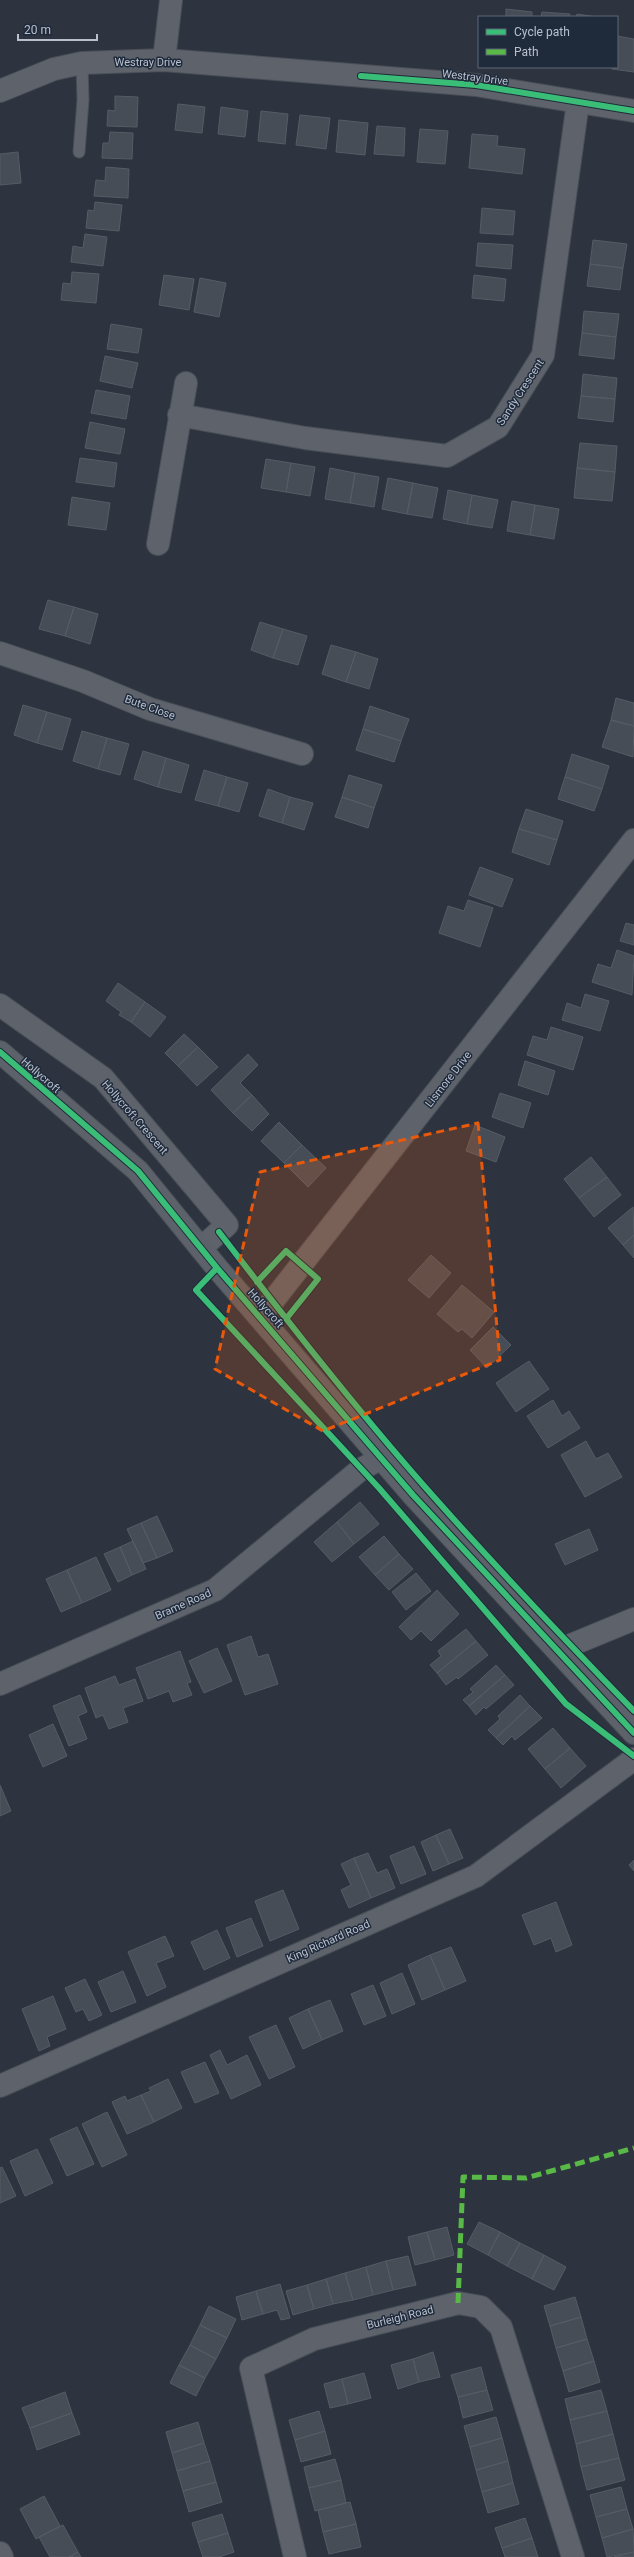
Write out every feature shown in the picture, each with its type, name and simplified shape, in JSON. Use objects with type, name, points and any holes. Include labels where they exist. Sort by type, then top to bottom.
[{"type":"street","points":[[164,60],[170,0]]},
{"type":"street","name":"Westray Drive","points":[[0,91],[54,69],[82,63],[164,60],[476,85],[634,111]]},
{"type":"street","name":"Sandy Crescent","points":[[179,415],[305,438],[447,456],[498,427],[544,355],[578,102]]},
{"type":"street","points":[[158,544],[179,415],[186,383]]},
{"type":"street","name":"Bute Close","points":[[0,653],[83,680],[150,709],[302,754]]},
{"type":"street","name":"Lismore Drive","points":[[260,1315],[272,1302],[634,840]]},
{"type":"street","name":"Hollycroft Crescent","points":[[0,1005],[103,1078],[227,1225],[200,1248]]},
{"type":"street","name":"Hollycroft","points":[[0,1052],[138,1171],[200,1248],[260,1315],[381,1458],[634,1733]]},
{"type":"street","name":"Brame Road","points":[[0,1684],[215,1590],[360,1470],[381,1458]]},
{"type":"street","points":[[562,1655],[571,1645],[634,1619]]},
{"type":"street","name":"King Richard Road","points":[[0,2086],[476,1876],[634,1759]]},
{"type":"street","name":"Burleigh Road","points":[[295,2557],[251,2368],[314,2339],[458,2303],[481,2307],[501,2327],[573,2557]]},
{"type":"street","points":[[0,2553],[2,2557]]},
{"type":"lane","points":[[79,152],[83,100],[82,63]]},
{"type":"highlighted area","points":[[478,1123],[500,1360],[323,1431],[215,1369],[260,1172]]},
{"type":"building","points":[[506,9],[532,12],[532,16],[506,16]]},
{"type":"building","points":[[542,12],[570,14],[569,16],[541,16]]},
{"type":"building","points":[[577,14],[590,16],[576,16]]},
{"type":"building","points":[[618,36],[634,39],[634,72],[612,69],[618,68]]},
{"type":"building","points":[[115,96],[138,97],[137,127],[107,126],[108,110],[115,111]]},
{"type":"building","points":[[178,104],[205,107],[202,133],[175,130]]},
{"type":"building","points":[[221,107],[248,111],[245,137],[218,134]]},
{"type":"building","points":[[261,111],[288,114],[285,144],[258,141]]},
{"type":"building","points":[[300,115],[330,118],[326,149],[296,145]]},
{"type":"building","points":[[339,120],[368,123],[365,155],[336,152]]},
{"type":"building","points":[[377,126],[405,128],[404,156],[374,154]]},
{"type":"building","points":[[420,129],[448,131],[445,164],[417,162]]},
{"type":"building","points":[[110,132],[133,133],[132,159],[102,158],[103,143],[109,143]]},
{"type":"building","points":[[472,134],[498,136],[497,146],[525,149],[522,174],[469,168]]},
{"type":"building","points":[[18,152],[21,183],[0,185],[0,154]]},
{"type":"building","points":[[106,167],[129,169],[128,198],[94,196],[96,180],[105,181]]},
{"type":"building","points":[[95,202],[122,205],[119,231],[86,228],[88,210],[94,211]]},
{"type":"building","points":[[482,208],[515,211],[513,235],[480,233]]},
{"type":"building","points":[[85,234],[107,237],[103,266],[71,262],[73,246],[83,248]]},
{"type":"building","points":[[593,240],[627,244],[623,268],[590,264]]},
{"type":"building","points":[[478,243],[513,245],[511,269],[476,266]]},
{"type":"building","points":[[590,264],[623,268],[620,290],[587,286]]},
{"type":"building","points":[[72,272],[99,274],[96,303],[61,300],[63,283],[71,284]]},
{"type":"building","points":[[164,275],[194,279],[189,310],[159,305]]},
{"type":"building","points":[[474,275],[506,279],[504,301],[472,298]]},
{"type":"building","points":[[200,278],[226,283],[219,317],[194,312]]},
{"type":"building","points":[[584,311],[619,314],[616,337],[582,333]]},
{"type":"building","points":[[111,324],[142,329],[138,353],[107,349]]},
{"type":"building","points":[[582,333],[616,337],[614,359],[579,355]]},
{"type":"building","points":[[105,356],[138,363],[132,388],[100,381]]},
{"type":"building","points":[[583,374],[617,378],[615,399],[581,396]]},
{"type":"building","points":[[96,390],[130,396],[126,419],[91,413]]},
{"type":"building","points":[[581,396],[615,399],[613,422],[578,418]]},
{"type":"building","points":[[90,422],[125,429],[120,454],[85,448]]},
{"type":"building","points":[[580,443],[617,446],[615,472],[577,468]]},
{"type":"building","points":[[80,458],[117,463],[114,487],[76,482]]},
{"type":"building","points":[[266,459],[291,463],[286,492],[261,488]]},
{"type":"building","points":[[291,463],[315,467],[310,496],[286,492]]},
{"type":"building","points":[[330,468],[355,473],[350,503],[325,499]]},
{"type":"building","points":[[577,468],[615,472],[612,501],[574,498]]},
{"type":"building","points":[[355,473],[379,477],[374,507],[350,503]]},
{"type":"building","points":[[388,478],[413,483],[407,514],[382,509]]},
{"type":"building","points":[[413,483],[438,488],[432,518],[407,514]]},
{"type":"building","points":[[448,490],[472,495],[467,524],[443,519]]},
{"type":"building","points":[[472,495],[498,500],[492,528],[467,524]]},
{"type":"building","points":[[72,497],[110,503],[106,530],[68,525]]},
{"type":"building","points":[[512,501],[535,505],[530,535],[507,531]]},
{"type":"building","points":[[535,505],[559,509],[554,539],[530,535]]},
{"type":"building","points":[[48,600],[74,607],[65,636],[39,629]]},
{"type":"building","points":[[74,607],[98,614],[90,644],[65,636]]},
{"type":"building","points":[[260,622],[283,629],[273,658],[251,650]]},
{"type":"building","points":[[283,629],[307,636],[298,665],[273,658]]},
{"type":"building","points":[[331,645],[356,652],[346,682],[322,674]]},
{"type":"building","points":[[356,652],[378,659],[369,689],[346,682]]},
{"type":"building","points":[[616,698],[634,703],[634,726],[611,720]]},
{"type":"building","points":[[23,705],[47,712],[37,743],[14,735]]},
{"type":"building","points":[[370,706],[409,719],[401,741],[363,729]]},
{"type":"building","points":[[47,712],[71,719],[62,750],[37,743]]},
{"type":"building","points":[[611,720],[634,726],[633,757],[602,747]]},
{"type":"building","points":[[363,729],[401,741],[394,762],[356,750]]},
{"type":"building","points":[[82,731],[107,738],[98,769],[73,761]]},
{"type":"building","points":[[107,738],[129,744],[120,775],[98,769]]},
{"type":"building","points":[[143,751],[166,758],[158,787],[134,779]]},
{"type":"building","points":[[572,754],[609,766],[602,789],[565,777]]},
{"type":"building","points":[[166,758],[189,765],[181,793],[158,787]]},
{"type":"building","points":[[204,770],[227,777],[218,806],[195,800]]},
{"type":"building","points":[[349,775],[382,785],[374,808],[342,797]]},
{"type":"building","points":[[227,777],[248,783],[239,812],[218,806]]},
{"type":"building","points":[[565,777],[602,789],[594,811],[558,799]]},
{"type":"building","points":[[268,789],[290,797],[282,823],[259,816]]},
{"type":"building","points":[[290,797],[313,803],[304,830],[282,823]]},
{"type":"building","points":[[342,797],[374,808],[368,828],[335,817]]},
{"type":"building","points":[[526,809],[563,821],[557,840],[519,829]]},
{"type":"building","points":[[519,829],[557,840],[549,865],[512,852]]},
{"type":"building","points":[[480,867],[513,879],[502,907],[469,895]]},
{"type":"building","points":[[468,900],[493,908],[480,947],[439,933],[448,906],[464,911]]},
{"type":"building","points":[[626,923],[634,925],[634,945],[620,941]]},
{"type":"building","points":[[617,950],[634,956],[632,995],[592,982],[598,964],[611,968]]},
{"type":"building","points":[[118,983],[145,1002],[131,1022],[119,1015],[121,1012],[106,1001]]},
{"type":"building","points":[[585,994],[609,1001],[600,1031],[562,1020],[567,1003],[581,1008]]},
{"type":"building","points":[[145,1002],[166,1017],[150,1037],[131,1022]]},
{"type":"building","points":[[551,1027],[583,1037],[573,1070],[527,1055],[533,1036],[547,1040]]},
{"type":"building","points":[[184,1034],[198,1047],[178,1066],[165,1053]]},
{"type":"building","points":[[198,1047],[218,1067],[197,1086],[178,1066]]},
{"type":"building","points":[[248,1054],[258,1065],[240,1083],[252,1095],[233,1113],[211,1090]]},
{"type":"building","points":[[525,1061],[555,1071],[548,1095],[518,1085]]},
{"type":"building","points":[[500,1093],[531,1103],[523,1128],[492,1117]]},
{"type":"building","points":[[252,1095],[269,1114],[252,1131],[233,1113]]},
{"type":"building","points":[[279,1122],[302,1145],[284,1163],[261,1141]]},
{"type":"building","points":[[475,1125],[505,1137],[496,1162],[466,1151]]},
{"type":"building","points":[[302,1145],[326,1168],[308,1187],[284,1163]]},
{"type":"building","points":[[591,1157],[607,1177],[579,1198],[564,1179]]},
{"type":"building","points":[[607,1177],[621,1195],[594,1217],[579,1198]]},
{"type":"building","points":[[633,1207],[634,1235],[623,1245],[608,1228]]},
{"type":"building","points":[[634,1235],[634,1258],[623,1245]]},
{"type":"building","points":[[431,1255],[451,1273],[429,1298],[408,1280]]},
{"type":"building","points":[[462,1285],[494,1312],[472,1338],[462,1329],[458,1332],[437,1314]]},
{"type":"building","points":[[493,1327],[511,1345],[487,1368],[470,1350]]},
{"type":"building","points":[[529,1361],[549,1389],[516,1412],[496,1383]]},
{"type":"building","points":[[553,1400],[562,1416],[569,1411],[580,1428],[548,1448],[527,1416]]},
{"type":"building","points":[[586,1441],[596,1459],[608,1453],[622,1477],[585,1497],[561,1455]]},
{"type":"building","points":[[360,1502],[379,1524],[354,1544],[337,1522]]},
{"type":"building","points":[[157,1516],[173,1551],[157,1558],[141,1523]]},
{"type":"building","points":[[337,1522],[354,1544],[332,1562],[314,1542]]},
{"type":"building","points":[[141,1523],[157,1558],[143,1563],[127,1529]]},
{"type":"building","points":[[589,1529],[598,1550],[565,1565],[555,1544]]},
{"type":"building","points":[[384,1536],[399,1554],[375,1575],[359,1557]]},
{"type":"building","points":[[133,1541],[146,1569],[132,1575],[120,1547]]},
{"type":"building","points":[[120,1547],[132,1575],[118,1582],[104,1554]]},
{"type":"building","points":[[399,1554],[413,1569],[389,1590],[375,1575]]},
{"type":"building","points":[[96,1557],[111,1590],[82,1603],[67,1570]]},
{"type":"building","points":[[67,1570],[82,1603],[61,1612],[46,1579]]},
{"type":"building","points":[[416,1573],[431,1591],[406,1610],[392,1592]]},
{"type":"building","points":[[437,1590],[459,1614],[431,1641],[421,1631],[411,1640],[399,1627]]},
{"type":"building","points":[[466,1629],[476,1641],[437,1673],[430,1665],[441,1656],[438,1651]]},
{"type":"building","points":[[251,1636],[258,1657],[268,1654],[278,1684],[245,1695],[227,1645]]},
{"type":"building","points":[[476,1641],[488,1655],[458,1679],[457,1677],[446,1685],[437,1673]]},
{"type":"building","points":[[217,1648],[232,1681],[204,1693],[189,1661]]},
{"type":"building","points":[[180,1651],[191,1682],[187,1683],[192,1695],[173,1702],[169,1691],[148,1699],[136,1668]]},
{"type":"building","points":[[496,1665],[505,1675],[469,1706],[463,1700],[473,1692],[470,1689]]},
{"type":"building","points":[[505,1675],[514,1685],[486,1709],[484,1707],[476,1715],[469,1706]]},
{"type":"building","points":[[115,1676],[119,1685],[135,1679],[143,1701],[123,1708],[128,1722],[109,1729],[103,1715],[96,1718],[85,1688]]},
{"type":"building","points":[[80,1695],[87,1712],[78,1716],[87,1739],[69,1746],[53,1706]]},
{"type":"building","points":[[520,1695],[530,1706],[496,1738],[488,1730],[500,1719],[498,1716]]},
{"type":"building","points":[[530,1706],[542,1718],[515,1740],[512,1736],[503,1745],[496,1738]]},
{"type":"building","points":[[53,1724],[67,1756],[43,1767],[29,1735]]},
{"type":"building","points":[[553,1728],[570,1748],[545,1769],[528,1749]]},
{"type":"building","points":[[570,1748],[586,1766],[561,1788],[545,1769]]},
{"type":"building","points":[[0,1785],[11,1811],[0,1816]]},
{"type":"building","points":[[450,1829],[463,1858],[449,1864],[436,1835]]},
{"type":"building","points":[[436,1835],[449,1864],[433,1871],[421,1842]]},
{"type":"building","points":[[414,1846],[426,1874],[401,1884],[390,1856]]},
{"type":"building","points":[[368,1853],[377,1873],[387,1869],[395,1888],[371,1898],[354,1858]]},
{"type":"building","points":[[354,1858],[371,1898],[349,1908],[341,1890],[351,1885],[341,1864]]},
{"type":"building","points":[[634,1860],[634,1871],[629,1865]]},
{"type":"building","points":[[283,1890],[299,1929],[270,1941],[255,1901]]},
{"type":"building","points":[[556,1902],[572,1945],[556,1952],[551,1938],[534,1945],[522,1915]]},
{"type":"building","points":[[251,1918],[263,1946],[237,1957],[226,1928]]},
{"type":"building","points":[[217,1930],[230,1958],[204,1970],[191,1942]]},
{"type":"building","points":[[165,1936],[174,1956],[156,1963],[166,1987],[147,1996],[128,1952]]},
{"type":"building","points":[[451,1947],[466,1981],[445,1990],[430,1955]]},
{"type":"building","points":[[430,1955],[445,1990],[422,2000],[408,1965]]},
{"type":"building","points":[[123,1971],[136,2002],[111,2012],[98,1982]]},
{"type":"building","points":[[402,1973],[415,2004],[392,2014],[380,1983]]},
{"type":"building","points":[[85,1979],[102,2015],[89,2021],[83,2009],[76,2012],[65,1988]]},
{"type":"building","points":[[373,1985],[386,2016],[364,2025],[351,1994]]},
{"type":"building","points":[[53,1996],[66,2029],[47,2037],[50,2046],[39,2051],[22,2009]]},
{"type":"building","points":[[330,2000],[343,2031],[322,2040],[308,2009]]},
{"type":"building","points":[[308,2009],[322,2040],[303,2049],[289,2018]]},
{"type":"building","points":[[276,2025],[295,2067],[269,2079],[249,2037]]},
{"type":"building","points":[[220,2050],[227,2065],[247,2055],[261,2085],[231,2099],[210,2055]]},
{"type":"building","points":[[205,2062],[219,2093],[195,2103],[181,2072]]},
{"type":"building","points":[[168,2079],[182,2108],[154,2122],[141,2095],[151,2091],[149,2088]]},
{"type":"building","points":[[141,2095],[154,2122],[127,2134],[112,2102],[125,2096],[127,2101]]},
{"type":"building","points":[[107,2112],[127,2155],[102,2167],[82,2124]]},
{"type":"building","points":[[77,2127],[94,2164],[67,2176],[50,2139]]},
{"type":"building","points":[[37,2149],[53,2183],[25,2196],[10,2161]]},
{"type":"building","points":[[2,2167],[16,2196],[0,2203],[0,2168]]},
{"type":"building","points":[[479,2222],[500,2232],[488,2255],[467,2244]]},
{"type":"building","points":[[447,2227],[454,2255],[435,2260],[427,2232]]},
{"type":"building","points":[[427,2232],[435,2260],[415,2265],[408,2237]]},
{"type":"building","points":[[500,2232],[520,2243],[507,2266],[488,2255]]},
{"type":"building","points":[[520,2243],[544,2255],[532,2279],[507,2266]]},
{"type":"building","points":[[544,2255],[566,2267],[554,2290],[532,2279]]},
{"type":"building","points":[[408,2256],[416,2285],[393,2290],[386,2261]]},
{"type":"building","points":[[386,2261],[393,2290],[373,2295],[366,2267]]},
{"type":"building","points":[[366,2267],[373,2295],[353,2300],[345,2273]]},
{"type":"building","points":[[345,2273],[353,2300],[333,2304],[326,2279]]},
{"type":"building","points":[[326,2279],[333,2304],[314,2309],[307,2285]]},
{"type":"building","points":[[280,2284],[290,2318],[281,2320],[277,2310],[263,2314],[256,2291]]},
{"type":"building","points":[[307,2285],[314,2309],[293,2315],[286,2291]]},
{"type":"building","points":[[256,2291],[263,2314],[242,2320],[236,2297]]},
{"type":"building","points":[[575,2297],[581,2317],[550,2326],[544,2306]]},
{"type":"building","points":[[209,2306],[236,2319],[227,2338],[200,2325]]},
{"type":"building","points":[[581,2317],[587,2339],[556,2348],[550,2326]]},
{"type":"building","points":[[200,2325],[227,2338],[216,2359],[190,2345]]},
{"type":"building","points":[[587,2339],[594,2361],[563,2371],[556,2348]]},
{"type":"building","points":[[190,2345],[216,2359],[205,2378],[179,2365]]},
{"type":"building","points":[[433,2352],[440,2377],[419,2382],[413,2359]]},
{"type":"building","points":[[413,2359],[419,2382],[398,2389],[391,2365]]},
{"type":"building","points":[[594,2361],[600,2382],[569,2392],[563,2371]]},
{"type":"building","points":[[179,2365],[205,2378],[196,2396],[170,2383]]},
{"type":"building","points":[[481,2367],[487,2390],[458,2397],[451,2375]]},
{"type":"building","points":[[364,2373],[371,2398],[348,2404],[342,2379]]},
{"type":"building","points":[[342,2379],[348,2404],[330,2408],[324,2384]]},
{"type":"building","points":[[487,2390],[493,2410],[463,2418],[458,2397]]},
{"type":"building","points":[[601,2390],[607,2411],[570,2420],[565,2399]]},
{"type":"building","points":[[65,2392],[72,2413],[30,2428],[22,2408]]},
{"type":"building","points":[[319,2411],[325,2431],[295,2440],[289,2420]]},
{"type":"building","points":[[607,2411],[613,2434],[576,2444],[570,2420]]},
{"type":"building","points":[[72,2413],[80,2434],[37,2450],[30,2428]]},
{"type":"building","points":[[496,2417],[502,2438],[470,2447],[464,2426]]},
{"type":"building","points":[[198,2422],[204,2443],[172,2453],[166,2432]]},
{"type":"building","points":[[325,2431],[331,2454],[301,2462],[295,2440]]},
{"type":"building","points":[[613,2434],[619,2458],[581,2467],[576,2444]]},
{"type":"building","points":[[502,2438],[508,2461],[476,2470],[470,2447]]},
{"type":"building","points":[[204,2443],[210,2461],[177,2471],[172,2453]]},
{"type":"building","points":[[619,2458],[625,2480],[587,2490],[581,2467]]},
{"type":"building","points":[[335,2459],[341,2480],[309,2488],[304,2467]]},
{"type":"building","points":[[210,2461],[216,2482],[183,2491],[177,2471]]},
{"type":"building","points":[[508,2461],[513,2483],[482,2492],[476,2470]]},
{"type":"building","points":[[341,2480],[346,2503],[315,2511],[309,2488]]},
{"type":"building","points":[[216,2482],[222,2502],[189,2512],[183,2491]]},
{"type":"building","points":[[513,2483],[519,2504],[488,2513],[482,2492]]},
{"type":"building","points":[[621,2487],[627,2509],[596,2517],[590,2495]]},
{"type":"building","points":[[44,2496],[60,2526],[36,2539],[20,2509]]},
{"type":"building","points":[[350,2502],[356,2524],[323,2532],[318,2510]]},
{"type":"building","points":[[627,2509],[633,2529],[602,2538],[596,2517]]},
{"type":"building","points":[[222,2514],[228,2533],[198,2542],[192,2523]]},
{"type":"building","points":[[525,2518],[532,2538],[502,2548],[495,2528]]},
{"type":"building","points":[[356,2524],[361,2547],[329,2554],[323,2532]]},
{"type":"building","points":[[63,2525],[78,2552],[69,2557],[50,2557],[39,2537]]},
{"type":"building","points":[[633,2529],[634,2552],[607,2557],[602,2538]]},
{"type":"building","points":[[228,2533],[234,2552],[219,2557],[203,2557],[198,2542]]},
{"type":"building","points":[[532,2538],[538,2557],[505,2557],[502,2548]]},
{"type":"building","points":[[78,2552],[81,2557],[69,2557]]},
{"type":"building","points":[[634,2552],[634,2557],[614,2557]]},
{"type":"marked path","points":[[458,2303],[463,2177],[526,2178],[634,2148]]},
{"type":"cycle path","points":[[361,76],[476,85],[634,111]]},
{"type":"cycle path","points":[[0,1052],[138,1171],[217,1268],[413,1495],[634,1733]]},
{"type":"cycle path","points":[[219,1232],[346,1393],[398,1456],[476,1544],[634,1711]]},
{"type":"cycle path","points":[[257,1282],[286,1251],[318,1279],[286,1319]]},
{"type":"cycle path","points":[[217,1268],[196,1290],[379,1488],[566,1704],[634,1756]]}]
